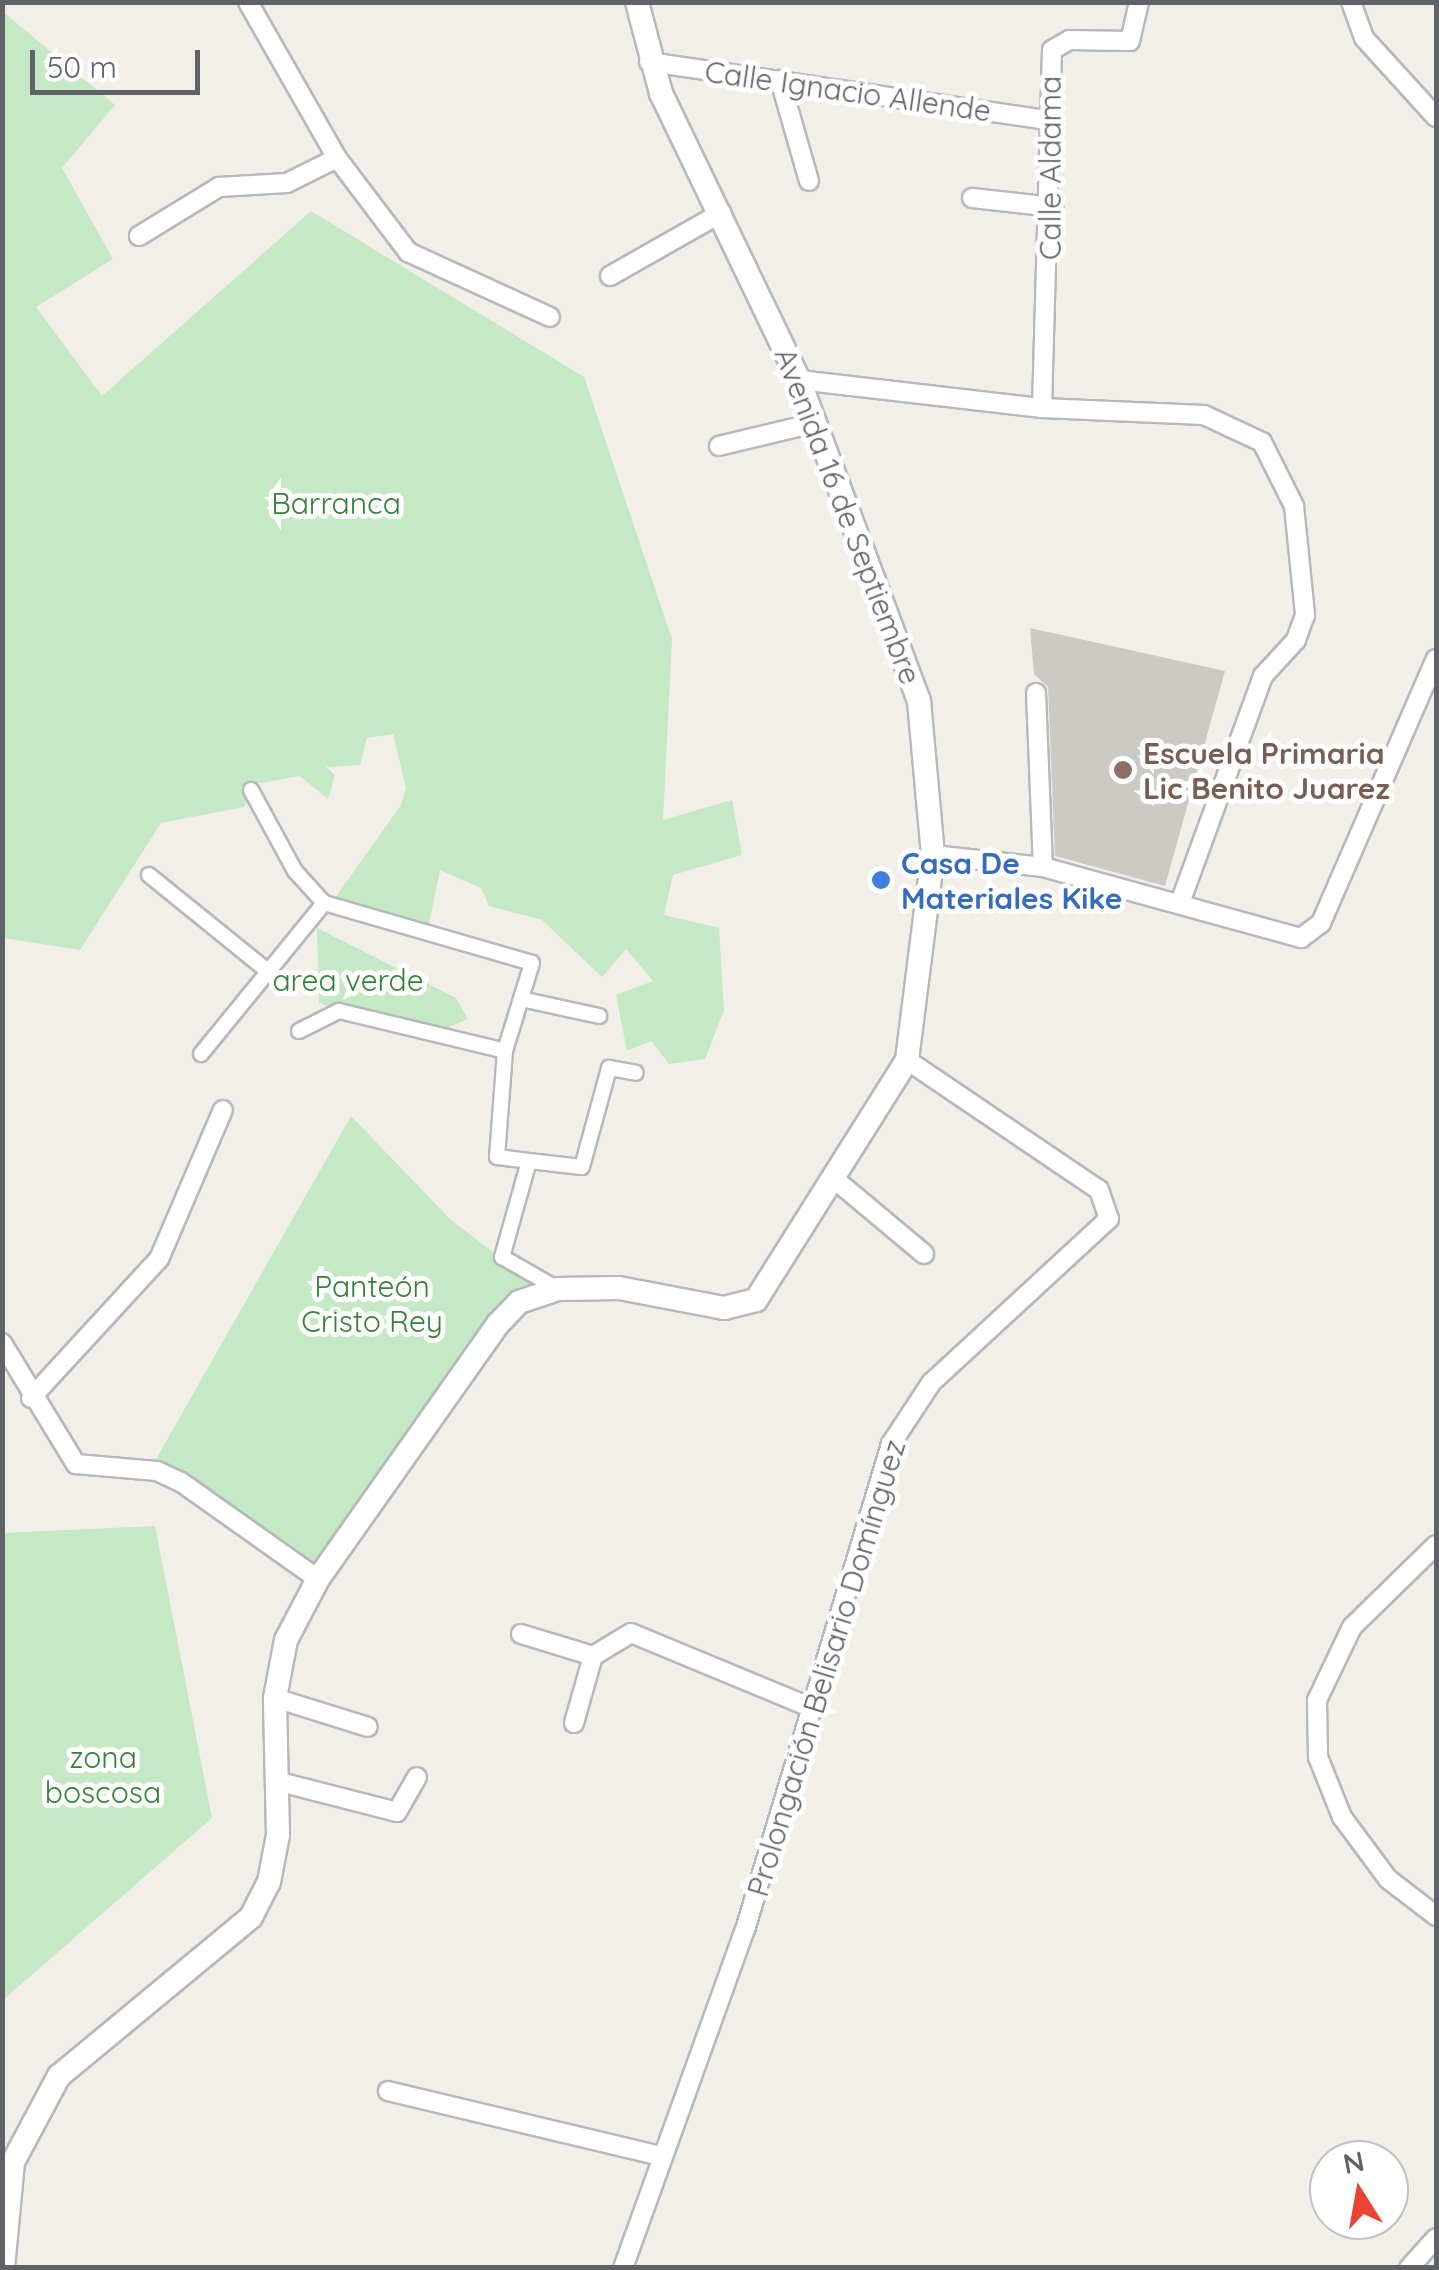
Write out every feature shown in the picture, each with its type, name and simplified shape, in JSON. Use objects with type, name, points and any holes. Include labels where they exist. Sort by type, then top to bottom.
[{"type":"street","points":[[248,2],[337,158],[408,252],[550,317]]},
{"type":"street","name":"Avenida 16 de Septiembre","points":[[4,2268],[13,2162],[30,2119],[58,2076],[101,2037],[219,1951],[251,1917],[278,1835],[275,1698],[286,1640],[318,1579],[498,1324],[519,1302],[558,1289],[618,1288],[740,1308],[768,1286],[908,1060],[934,854],[919,701],[798,380],[650,62],[637,2]]},
{"type":"street","name":"Calle Aldama","points":[[1042,408],[1054,207],[1046,120],[1052,50],[1069,40],[1130,41],[1139,2]]},
{"type":"street","points":[[1350,2],[1364,38],[1436,116]]},
{"type":"street","name":"Calle Ignacio Allende","points":[[650,62],[1046,120]]},
{"type":"street","points":[[780,80],[809,181]]},
{"type":"street","points":[[139,236],[220,188],[287,184],[337,158]]},
{"type":"street","points":[[972,198],[1054,207]]},
{"type":"street","points":[[610,276],[721,214]]},
{"type":"street","points":[[798,380],[1042,408],[1171,411],[1231,423],[1262,442],[1294,506],[1305,615],[1296,640],[1263,676],[1180,903]]},
{"type":"street","points":[[719,446],[814,422]]},
{"type":"street","points":[[934,854],[1042,868],[1301,938],[1321,922],[1436,659]]},
{"type":"street","points":[[1036,693],[1042,868]]},
{"type":"street","points":[[252,790],[296,871],[324,903],[532,963],[505,1050],[497,1157],[582,1168],[608,1068],[636,1073]]},
{"type":"street","points":[[149,875],[264,968]]},
{"type":"street","points":[[201,1054],[264,968],[324,903]]},
{"type":"street","points":[[520,999],[600,1016]]},
{"type":"street","points":[[299,1031],[339,1011],[505,1050]]},
{"type":"street","name":"Prolongación Belisario Domínguez","points":[[623,2268],[746,1930],[907,1411],[1109,1219],[1099,1190],[908,1060]]},
{"type":"street","points":[[30,1398],[159,1258],[223,1110]]},
{"type":"street","points":[[529,1161],[502,1257],[558,1289]]},
{"type":"street","points":[[832,1178],[924,1254]]},
{"type":"street","points":[[2,1342],[30,1398],[76,1464],[158,1471],[181,1482],[318,1579]]},
{"type":"street","points":[[1436,1546],[1352,1627],[1317,1700],[1318,1757],[1342,1817],[1388,1879],[1436,1916]]},
{"type":"street","points":[[574,1724],[593,1656],[632,1633],[650,1636],[812,1708]]},
{"type":"street","points":[[521,1634],[593,1656]]},
{"type":"street","points":[[275,1698],[368,1728]]},
{"type":"street","points":[[276,1781],[397,1812],[418,1777]]},
{"type":"street","points":[[388,2091],[661,2156]]},
{"type":"street","points":[[1409,2268],[1436,2238]]},
{"type":"green space","name":"Barranca","points":[[2,11],[115,105],[62,168],[113,259],[36,307],[102,396],[311,211],[584,377],[672,639],[663,820],[732,800],[742,855],[673,875],[664,915],[719,928],[724,1010],[705,1059],[669,1064],[651,1041],[627,1051],[616,995],[653,981],[626,949],[602,977],[542,920],[489,906],[481,888],[440,870],[427,933],[335,898],[401,805],[406,788],[393,734],[367,738],[360,765],[326,767],[335,775],[328,799],[300,776],[255,784],[244,807],[161,823],[80,950],[3,938]]},
{"type":"green space","name":"area verde","points":[[317,928],[456,998],[468,1019],[422,1038],[319,1003]]},
{"type":"green space","name":"Panteón Cristo Rey","points":[[351,1116],[451,1220],[535,1284],[397,1458],[321,1573],[155,1461]]},
{"type":"green space","name":"zona boscosa","points":[[155,1526],[212,1818],[3,2000],[3,1533]]},
{"type":"building","name":"Escuela Primaria Lic Benito Juarez","points":[[1030,628],[1225,671],[1165,886],[1055,856],[1048,687],[1034,674]]},
{"type":"place","name":"Escuela Primaria Lic Benito Juarez","points":[[1123,770]]},
{"type":"place","name":"Casa De Materiales Kike","points":[[881,880]]}]
